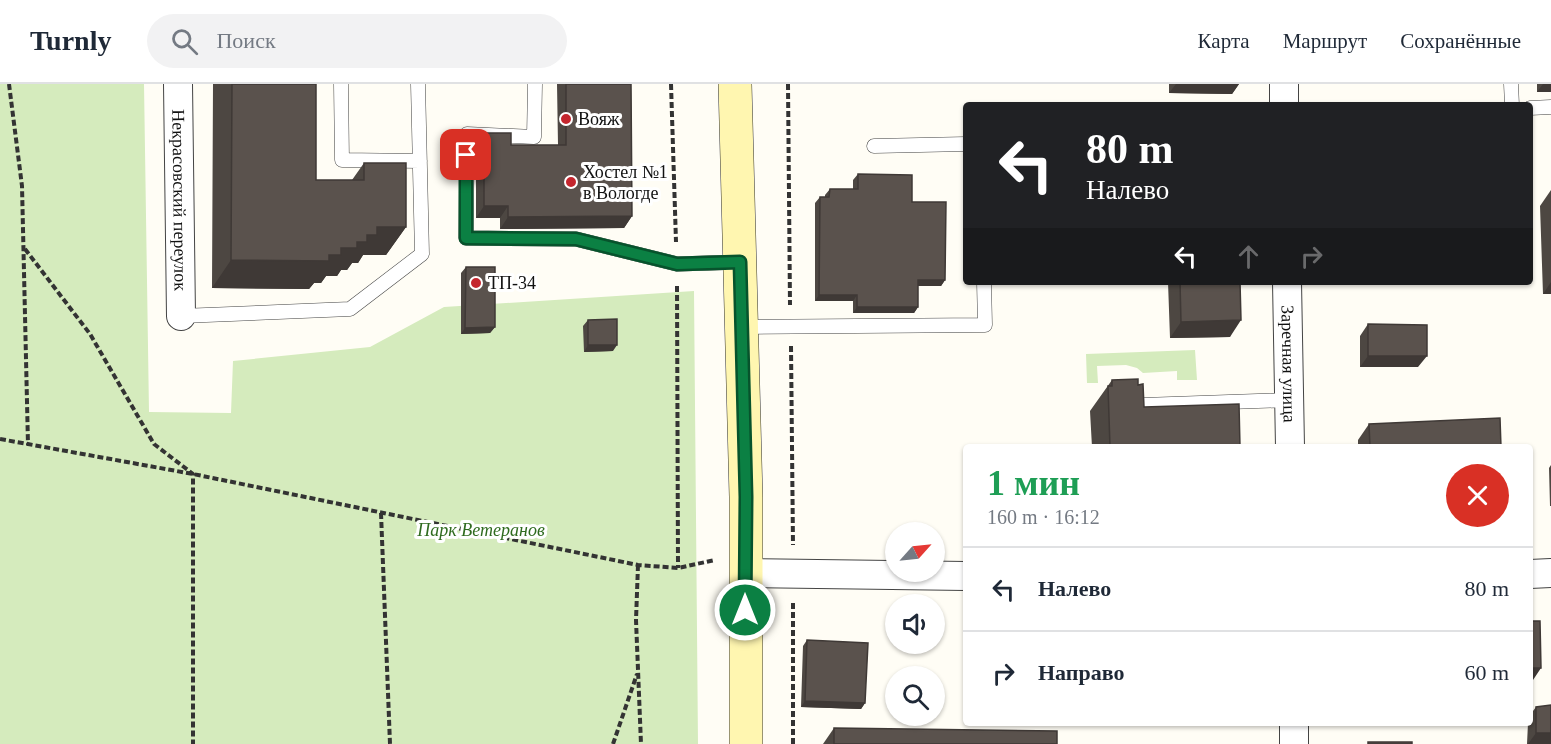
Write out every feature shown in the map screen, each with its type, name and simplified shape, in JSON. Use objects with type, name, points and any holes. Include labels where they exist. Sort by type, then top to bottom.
[{"type":"street","name":"Некрасовский переулок","points":[[178,84],[181,316]]},
{"type":"street","points":[[735,84],[746,497],[746,744]]},
{"type":"street","points":[[1284,84],[1284,102]]},
{"type":"street","name":"Заречная улица","points":[[1287,285],[1290,444]]},
{"type":"street","points":[[745,562],[793,572],[963,576]]},
{"type":"street","points":[[1533,574],[1551,573]]},
{"type":"street","points":[[1294,726],[1294,744]]},
{"type":"lane","points":[[341,84],[342,160],[420,161]]},
{"type":"lane","points":[[181,316],[351,309],[422,254],[418,84]]},
{"type":"lane","points":[[535,84],[534,137],[467,134],[466,238],[576,239],[677,264],[740,262]]},
{"type":"lane","points":[[1511,84],[1512,102]]},
{"type":"lane","points":[[1533,108],[1551,107]]},
{"type":"lane","points":[[874,146],[963,144]]},
{"type":"lane","points":[[742,327],[985,326],[984,285]]},
{"type":"lane","points":[[1143,405],[1233,407],[1289,400]]},
{"type":"path","points":[[9,84],[22,186],[28,445]]},
{"type":"path","points":[[671,84],[677,264],[678,568]]},
{"type":"path","points":[[788,84],[793,744]]},
{"type":"path","points":[[25,249],[90,334],[154,444],[193,474]]},
{"type":"path","points":[[0,439],[193,474],[638,565],[678,568],[745,562]]},
{"type":"path","points":[[193,474],[193,744]]},
{"type":"path","points":[[381,513],[390,744]]},
{"type":"path","points":[[638,565],[636,620],[641,744]]},
{"type":"path","points":[[613,744],[639,671]]},
{"type":"green space","name":"Парк Ветеранов","points":[[0,84],[144,84],[149,412],[231,413],[233,361],[370,347],[444,307],[694,291],[698,744],[0,744]]},
{"type":"green space","points":[[1195,350],[1197,380],[1177,380],[1177,371],[1143,373],[1137,368],[1126,365],[1097,366],[1098,383],[1087,383],[1086,354]]},
{"type":"building","points":[[232,84],[316,84],[316,180],[364,180],[364,163],[406,163],[406,227],[377,227],[377,235],[367,235],[367,242],[357,242],[357,248],[341,248],[341,255],[329,255],[329,261],[231,260]]},
{"type":"building","points":[[566,84],[631,84],[632,216],[508,217],[508,206],[484,206],[484,133],[511,133],[511,145],[566,145]]},
{"type":"building","points":[[858,174],[912,175],[912,202],[946,202],[945,280],[918,280],[918,307],[857,307],[857,295],[819,295],[820,197],[829,197],[830,189],[858,189]]},
{"type":"building","points":[[466,267],[495,267],[495,327],[465,328]]},
{"type":"building","points":[[1180,285],[1240,285],[1241,320],[1181,322]]},
{"type":"building","points":[[617,319],[617,345],[588,345],[588,320]]},
{"type":"building","points":[[1368,324],[1427,325],[1427,356],[1368,356]]},
{"type":"building","points":[[1138,379],[1138,385],[1143,384],[1144,407],[1239,404],[1240,444],[1110,444],[1108,386],[1112,386],[1112,380]]},
{"type":"building","points":[[1500,418],[1501,444],[1370,444],[1369,424]]},
{"type":"building","points":[[1533,621],[1540,621],[1541,668],[1533,668]]},
{"type":"building","points":[[807,640],[868,643],[865,703],[805,701]]},
{"type":"building","points":[[1551,705],[1551,733],[1536,733],[1536,707]]},
{"type":"building","points":[[834,728],[1057,731],[1057,744],[834,744]]},
{"type":"building","points":[[1368,742],[1412,742],[1412,744],[1368,744]]},
{"type":"place","name":"Вояж","points":[[566,119]]},
{"type":"place","name":"Хостел №1 в Вологде","points":[[571,182]]},
{"type":"place","name":"ТП-34","points":[[476,283]]},
{"type":"route","points":[[466,155],[466,238],[576,239],[677,264],[740,262],[746,497],[745,610]]}]
